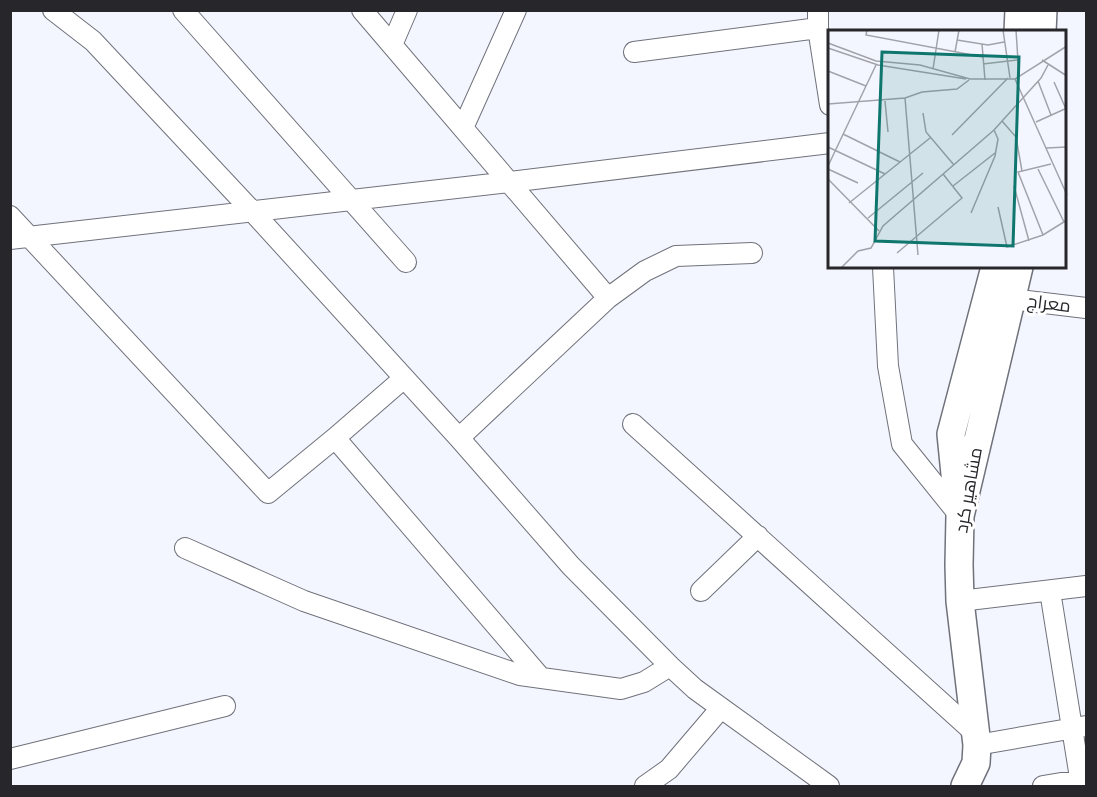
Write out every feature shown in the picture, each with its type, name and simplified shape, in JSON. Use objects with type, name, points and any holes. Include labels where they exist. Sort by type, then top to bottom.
[{"type":"street","points":[[183,10],[406,262]]},
{"type":"street","points":[[362,10],[609,298]]},
{"type":"street","points":[[392,45],[407,10]]},
{"type":"street","points":[[463,128],[516,10]]},
{"type":"street","points":[[1018,30],[1019,10]]},
{"type":"street","points":[[1042,30],[1043,10]]},
{"type":"street","points":[[61,13],[93,41],[252,211],[459,438],[571,566],[670,666],[695,689],[829,786]]},
{"type":"street","points":[[634,52],[818,19],[828,91]]},
{"type":"street","points":[[20,238],[828,143]]},
{"type":"street","points":[[10,216],[20,238],[268,493],[403,379]]},
{"type":"street","points":[[459,438],[609,298],[645,271],[676,256],[752,253]]},
{"type":"street","points":[[883,268],[888,366],[902,444],[960,516]]},
{"type":"street","points":[[960,516],[951,434],[994,268]]},
{"type":"street","name":"مشاهیر کرد","points":[[971,783],[976,763],[976,740],[960,601],[958,565],[960,516],[1018,268]]},
{"type":"street","name":"معراج","points":[[1011,299],[1086,308]]},
{"type":"street","points":[[633,424],[758,536],[976,740],[1080,727]]},
{"type":"street","points":[[335,438],[541,678]]},
{"type":"street","points":[[701,591],[758,536]]},
{"type":"street","points":[[185,548],[304,601],[520,675],[621,689],[644,682],[670,666]]},
{"type":"street","points":[[960,601],[1086,586]]},
{"type":"street","points":[[1043,786],[1084,783],[1080,727],[1050,591]]},
{"type":"street","points":[[10,759],[225,706]]},
{"type":"street","points":[[645,786],[669,769],[721,708]]}]
